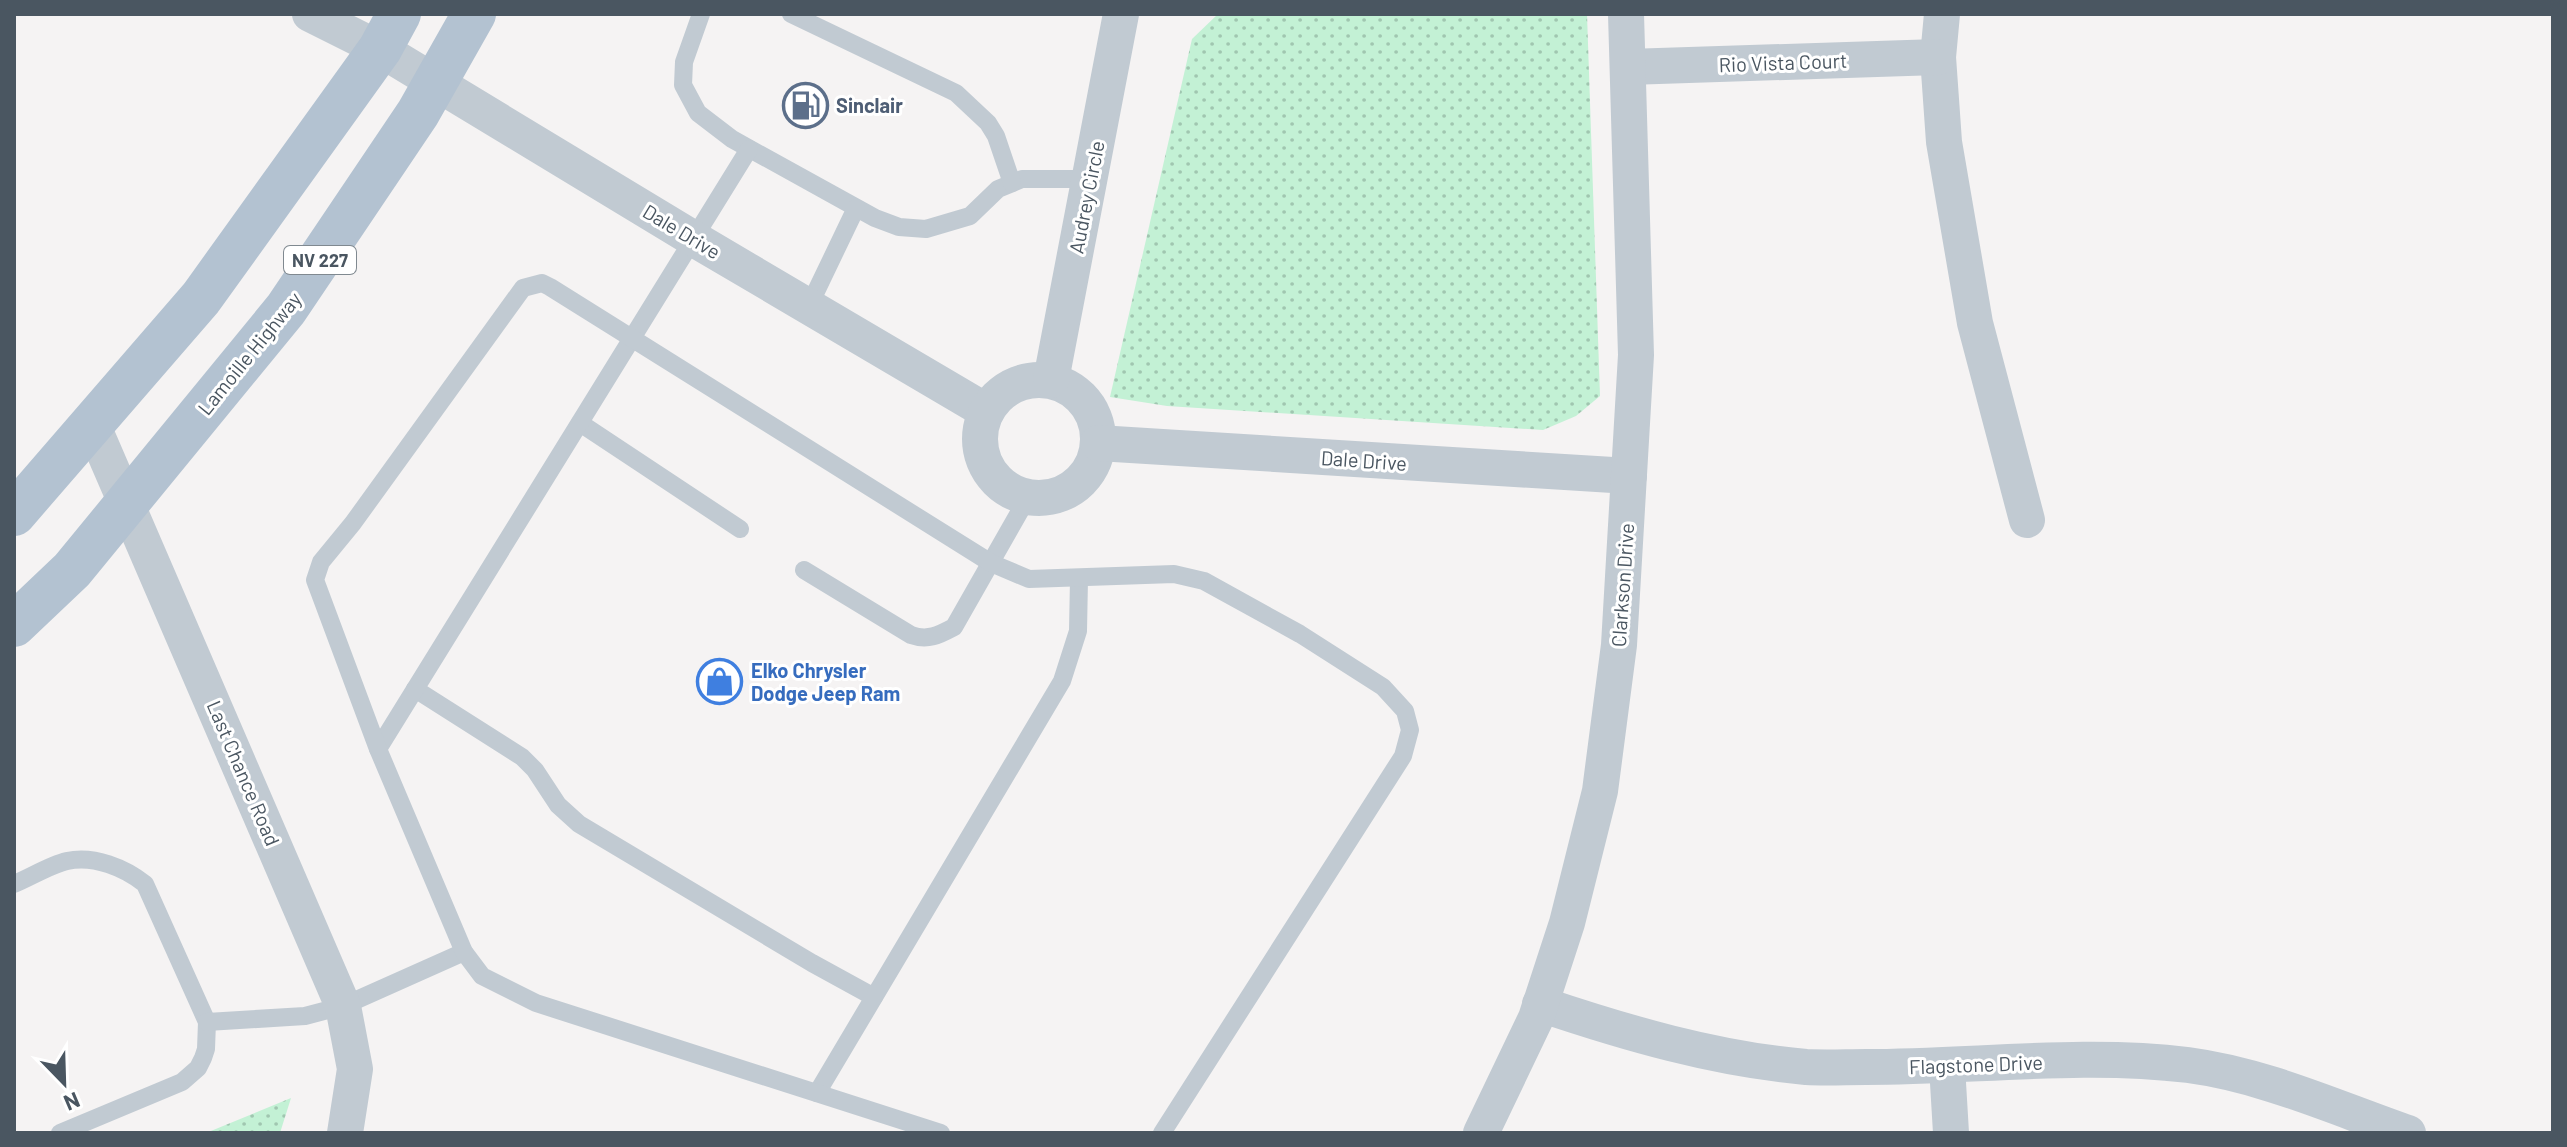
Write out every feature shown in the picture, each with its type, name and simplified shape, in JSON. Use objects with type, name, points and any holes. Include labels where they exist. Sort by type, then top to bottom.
[{"type":"main road","name":"Lamoille Highway","points":[[14,625],[72,570],[286,309],[418,113],[474,14]]},
{"type":"main road","points":[[14,514],[201,298],[389,31]]},
{"type":"street","name":"Dale Drive","points":[[310,14],[389,31],[435,83],[986,411]]},
{"type":"street","name":"Audrey Circle","points":[[1051,380],[1121,14]]},
{"type":"street","name":"Clarkson Drive","points":[[1481,1133],[1540,1004],[1567,923],[1600,791],[1619,645],[1636,355],[1626,14]]},
{"type":"street","points":[[1942,14],[1938,57],[1944,142],[1975,323],[2027,520]]},
{"type":"street","name":"Rio Vista Court","points":[[1628,67],[1938,57]]},
{"type":"street","points":[[1031,379],[1051,380],[1067,386],[1091,410],[1097,426],[1098,443],[1093,463],[1082,479],[1067,492],[1048,498],[1028,497],[1011,492],[995,480],[985,465],[979,447],[980,429],[986,411],[997,395],[1031,379]]},
{"type":"street","name":"Last Chance Road","points":[[92,424],[343,1006],[355,1069],[345,1133]]},
{"type":"street","name":"Dale Drive","points":[[1098,443],[1629,476]]},
{"type":"street","name":"Flagstone Drive","points":[[1540,1004],[1587,1020],[1724,1056],[1808,1067],[1947,1066],[2120,1059],[2190,1065],[2250,1076],[2408,1133]]},
{"type":"street","points":[[1947,1066],[1951,1133]]},
{"type":"lane","points":[[701,14],[684,62],[683,85],[698,113],[749,149],[856,208],[899,227],[926,229],[970,216],[998,189],[1022,179],[1089,179]]},
{"type":"lane","points":[[791,14],[956,93],[988,123],[996,136],[1012,183]]},
{"type":"lane","points":[[378,749],[749,149]]},
{"type":"lane","points":[[809,306],[856,208]]},
{"type":"lane","points":[[941,1133],[536,1003],[482,976],[464,952],[378,749],[315,580],[321,562],[353,523],[523,288],[542,283],[991,563],[1029,579],[1174,574],[1204,581],[1300,634],[1383,687],[1405,711],[1410,730],[1403,756],[1162,1133]]},
{"type":"lane","points":[[580,423],[740,529]]},
{"type":"lane","points":[[804,570],[922,639],[936,636],[954,627],[1028,497]]},
{"type":"lane","points":[[817,1093],[1062,681],[1078,631],[1079,579]]},
{"type":"lane","points":[[415,689],[522,757],[535,770],[558,805],[579,824],[874,997]]},
{"type":"lane","points":[[14,884],[69,861],[97,862],[127,870],[145,884],[207,1022],[203,1058],[198,1068],[182,1082],[60,1133]]},
{"type":"lane","points":[[207,1022],[305,1016],[343,1006],[464,952]]},
{"type":"green space","points":[[1218,14],[1587,14],[1600,396],[1576,416],[1543,430],[1167,406],[1110,397],[1192,39]]},
{"type":"green space","points":[[291,1098],[280,1133],[206,1133]]},
{"type":"place","name":"Sinclair","points":[[805,105]]},
{"type":"place","name":"Elko Chrysler Dodge Jeep Ram","points":[[720,681]]}]
